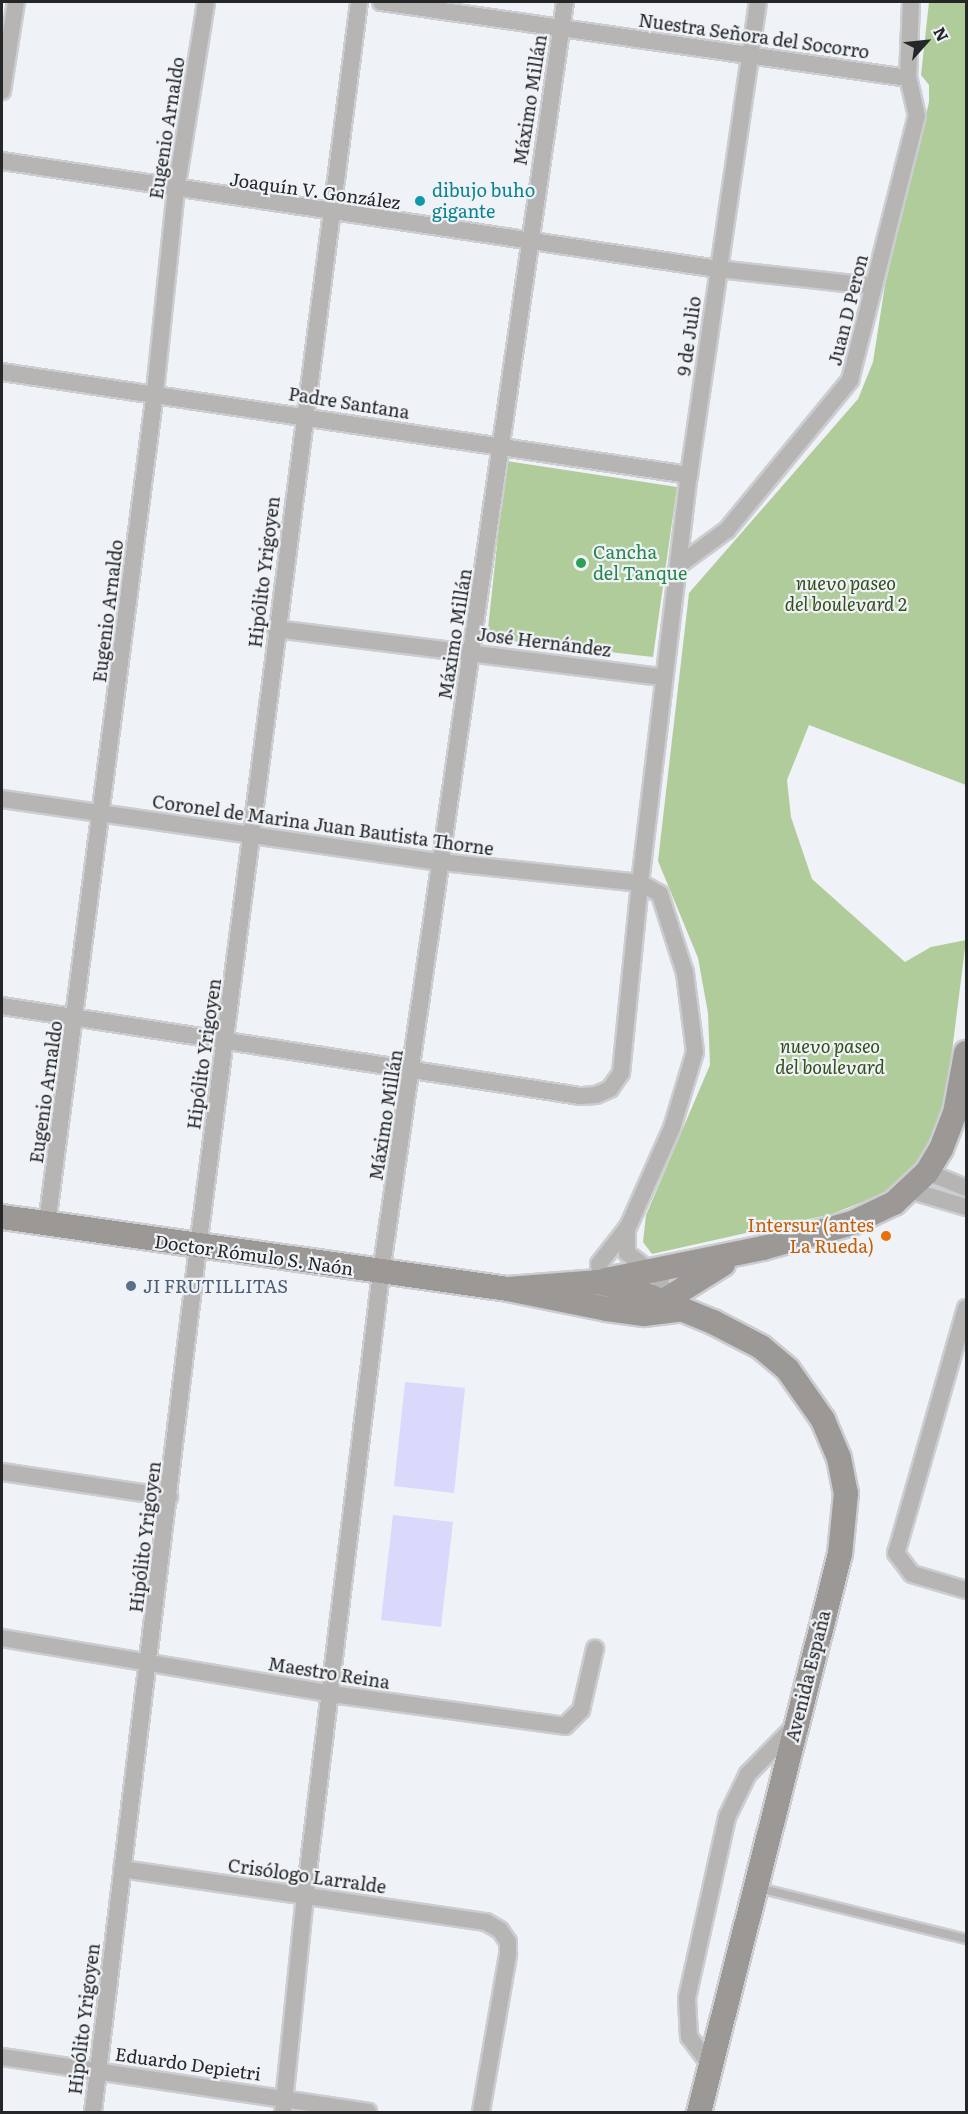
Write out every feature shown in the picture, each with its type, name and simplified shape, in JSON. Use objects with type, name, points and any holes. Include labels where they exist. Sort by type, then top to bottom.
[{"type":"main road","points":[[600,1282],[763,1248],[852,1223],[878,1213],[909,1190],[927,1172],[948,1134],[966,1053]]},
{"type":"main road","name":"Doctor Rómulo S. Naón","points":[[2,1217],[198,1247],[508,1289],[607,1309],[672,1303]]},
{"type":"main road","points":[[672,1303],[763,1248]]},
{"type":"main road","name":"Doctor Rómulo S. Naón","points":[[508,1289],[600,1282],[672,1303]]},
{"type":"main road","name":"Avenida España","points":[[672,1303],[761,1347],[788,1370],[823,1420],[839,1458],[846,1520],[699,2112]]},
{"type":"street","points":[[2,91],[16,2]]},
{"type":"street","name":"Eugenio Arnaldo","points":[[47,1224],[76,1017],[155,392],[176,190],[206,2]]},
{"type":"street","name":"Hipólito Yrigoyen","points":[[93,2112],[122,1869],[150,1663],[198,1247],[253,835],[276,629],[304,415],[334,213],[359,2]]},
{"type":"street","name":"Nuestra Señora del Socorro","points":[[381,2],[908,78]]},
{"type":"street","name":"Máximo Millán","points":[[284,2105],[305,1896],[332,1694],[381,1273],[503,447],[528,241],[565,2]]},
{"type":"street","name":"9 de Julio","points":[[2,1006],[413,1067],[580,1096],[610,1089],[621,1073],[640,883],[689,475],[758,2]]},
{"type":"street","name":"Juan D Peron","points":[[679,565],[727,530],[839,398],[860,354],[873,286],[917,116],[917,103],[908,78],[911,2]]},
{"type":"street","name":"Joaquín V. González","points":[[2,161],[176,190],[528,241],[718,268],[873,286]]},
{"type":"street","name":"Padre Santana","points":[[2,372],[155,392],[689,475]]},
{"type":"street","name":"José Hernández","points":[[276,629],[664,677]]},
{"type":"street","name":"Coronel de Marina Juan Bautista Thorne","points":[[2,799],[441,862],[640,883]]},
{"type":"street","points":[[607,1309],[600,1282],[599,1264],[628,1227],[672,1128],[695,1052],[689,991],[660,894],[640,883]]},
{"type":"street","points":[[927,1172],[966,1188]]},
{"type":"street","points":[[909,1190],[966,1207]]},
{"type":"street","points":[[628,1227],[627,1253],[652,1271],[672,1303]]},
{"type":"street","points":[[966,1308],[896,1553],[912,1574],[966,1590]]},
{"type":"street","points":[[2,1472],[169,1497]]},
{"type":"street","name":"Maestro Reina","points":[[2,1638],[332,1694],[565,1726],[581,1710],[595,1649]]},
{"type":"street","points":[[711,2066],[689,2037],[687,1998],[727,1817],[748,1774],[796,1725]]},
{"type":"street","name":"Crisólogo Larralde","points":[[122,1869],[486,1922],[500,1930],[508,1942],[508,1955],[481,2112]]},
{"type":"street","name":"Eduardo Depietri","points":[[2,2057],[98,2070],[284,2105],[368,2112]]},
{"type":"lane","points":[[756,1887],[966,1939]]},
{"type":"green space","points":[[929,2],[966,2],[966,785],[809,725],[787,780],[791,817],[812,879],[905,962],[931,947],[966,940],[943,1123],[903,1186],[832,1214],[652,1254],[643,1242],[646,1215],[710,1065],[708,1013],[698,958],[658,861],[689,593],[858,399],[873,362],[885,285],[929,102],[929,85],[921,75]]},
{"type":"green space","name":"Cancha del Tanque","points":[[506,461],[677,487],[653,657],[487,638]]},
{"type":"building","points":[[405,1382],[465,1388],[454,1493],[394,1486]]},
{"type":"building","points":[[393,1515],[453,1522],[441,1627],[381,1620]]},
{"type":"place","name":"dibujo buho gigante","points":[[420,201]]},
{"type":"place","name":"Cancha del Tanque","points":[[581,563]]},
{"type":"place","name":"Intersur (antes La Rueda)","points":[[886,1236]]},
{"type":"place","name":"JI FRUTILLITAS","points":[[131,1286]]},
{"type":"park label","name":"nuevo paseo del boulevard 2","points":[[846,594]]},
{"type":"park label","name":"nuevo paseo del boulevard","points":[[830,1057]]}]
